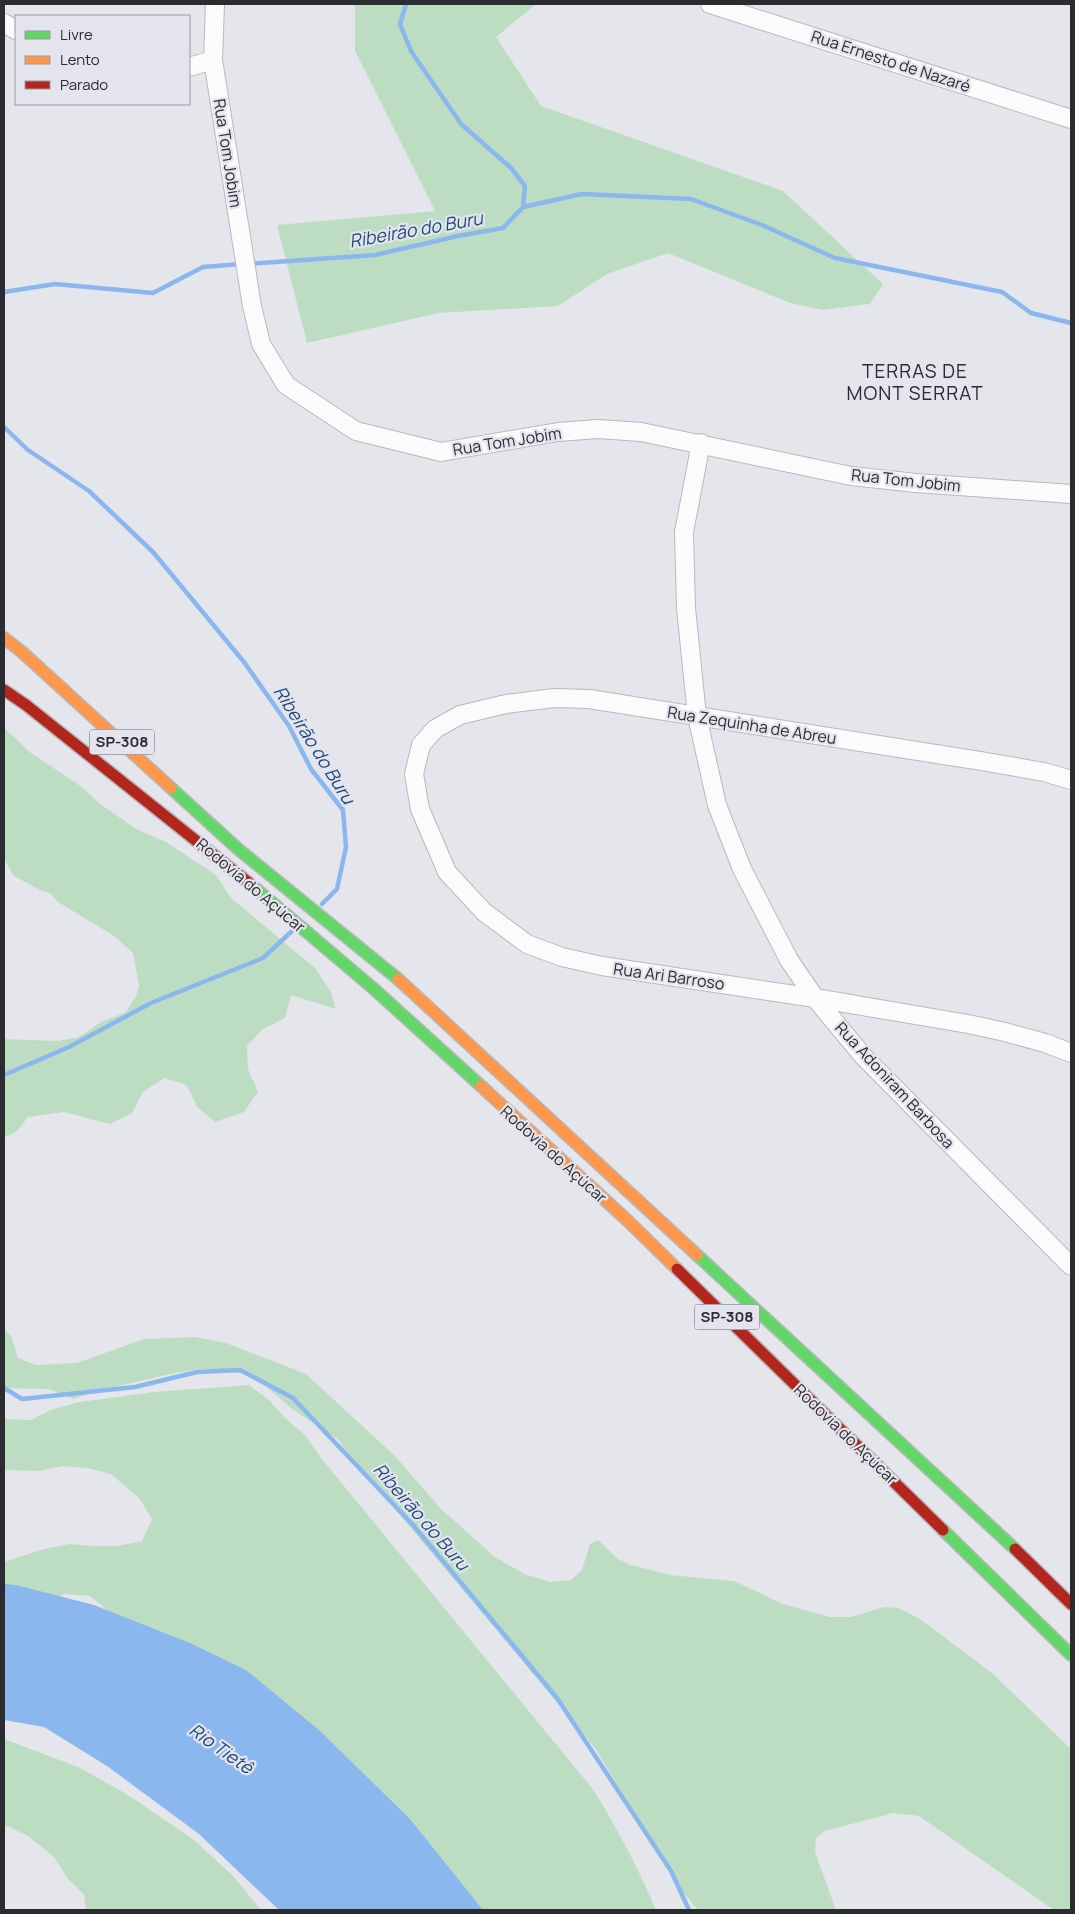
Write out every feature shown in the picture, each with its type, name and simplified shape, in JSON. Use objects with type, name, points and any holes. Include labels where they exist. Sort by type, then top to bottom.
[{"type":"highway","name":"Rodovia do Açúcar","points":[[4,638],[30,658],[238,849],[395,976],[1024,1557],[1071,1604]]},
{"type":"highway","name":"Rodovia do Açúcar","points":[[4,690],[26,705],[233,869],[374,989],[628,1220],[1071,1655]]},
{"type":"street","name":"Rua Tom Jobim","points":[[215,4],[213,60],[252,306],[261,344],[286,385],[356,431],[441,452],[558,432],[598,429],[641,432],[701,443],[851,476],[916,483],[1071,494]]},
{"type":"street","name":"Rua Ernesto de Nazaré","points":[[710,4],[1071,119]]},
{"type":"street","points":[[4,23],[15,29]]},
{"type":"street","points":[[190,67],[213,60]]},
{"type":"street","name":"Rua Adoniram Barbosa","points":[[701,443],[684,532],[686,608],[697,716],[717,805],[742,869],[789,960],[815,998],[863,1056],[1071,1266]]},
{"type":"street","name":"Rua Zequinha de Abreu","points":[[435,729],[460,715],[506,704],[554,698],[589,699],[1044,772],[1071,780]]},
{"type":"street","name":"Rua Ari Barroso","points":[[435,729],[421,745],[414,774],[420,808],[434,845],[447,872],[484,912],[527,944],[562,956],[602,966],[815,998],[968,1024],[1005,1032],[1071,1053]]},
{"type":"green space","points":[[355,4],[536,4],[496,37],[541,106],[783,191],[883,284],[870,304],[822,310],[790,303],[668,253],[607,274],[558,306],[439,313],[307,343],[277,225],[435,211],[355,51]]},
{"type":"green space","points":[[4,728],[31,753],[82,787],[99,803],[136,829],[166,842],[216,875],[231,898],[315,968],[331,992],[336,1009],[291,995],[285,1018],[263,1029],[247,1046],[248,1069],[258,1092],[244,1112],[215,1122],[197,1107],[187,1085],[164,1078],[143,1092],[132,1113],[110,1124],[64,1112],[27,1117],[18,1130],[4,1137],[4,1039],[58,1041],[79,1037],[101,1022],[126,1012],[136,996],[139,986],[133,953],[114,936],[58,902],[50,893],[42,891],[14,876],[4,859]]},
{"type":"green space","points":[[4,1330],[11,1336],[18,1358],[36,1365],[77,1363],[144,1339],[195,1337],[226,1343],[306,1374],[395,1456],[440,1508],[495,1557],[524,1574],[551,1582],[571,1580],[582,1570],[590,1544],[598,1540],[618,1559],[631,1565],[670,1575],[734,1581],[783,1604],[830,1617],[851,1617],[884,1607],[899,1608],[920,1619],[992,1673],[1071,1749],[1071,1910],[1054,1910],[919,1816],[893,1813],[825,1831],[816,1838],[815,1852],[836,1910],[698,1910],[681,1890],[595,1748],[339,1440],[292,1409],[254,1376],[223,1370],[197,1369],[170,1374],[97,1391],[73,1399],[49,1389],[4,1388]]},
{"type":"green space","points":[[249,1385],[269,1400],[286,1419],[305,1435],[321,1458],[592,1788],[627,1848],[656,1910],[465,1910],[90,1596],[65,1594],[41,1602],[4,1619],[4,1562],[44,1549],[69,1544],[117,1546],[142,1541],[152,1519],[139,1498],[111,1474],[87,1468],[63,1466],[38,1471],[4,1470],[4,1419],[31,1420],[53,1409],[80,1402],[154,1392]]},
{"type":"green space","points":[[4,1739],[78,1767],[125,1793],[193,1839],[233,1876],[261,1910],[86,1910],[84,1895],[68,1879],[54,1857],[28,1836],[4,1826]]},
{"type":"water","name":"Rio Tietê","points":[[4,1584],[16,1585],[94,1605],[190,1643],[246,1670],[319,1730],[410,1819],[483,1910],[279,1910],[199,1834],[107,1766],[44,1727],[4,1720]]},
{"type":"waterway","name":"Ribeirão do Buru","points":[[248,264],[375,255],[503,228],[523,207],[525,186],[511,168],[461,124],[411,51],[400,24],[406,4]]},
{"type":"waterway","points":[[523,207],[582,194],[691,199],[762,225],[835,258],[1002,292],[1031,313],[1071,323]]},
{"type":"waterway","name":"Ribeirão do Buru","points":[[4,292],[55,284],[153,293],[203,267],[241,264]]},
{"type":"waterway","name":"Ribeirão do Buru","points":[[4,427],[28,450],[89,491],[153,552],[244,662],[289,726],[311,769],[343,810],[346,847],[337,889],[322,904]]},
{"type":"waterway","name":"Ribeirão do Buru","points":[[4,1075],[69,1047],[151,1003],[263,958],[292,931]]},
{"type":"waterway","name":"Ribeirão do Buru","points":[[4,1388],[22,1399],[135,1387],[197,1372],[240,1370],[293,1398],[413,1525],[557,1698],[671,1871],[689,1910]]},
{"type":"traffic: fast","points":[[171,788],[238,849],[398,979]]},
{"type":"traffic: fast","points":[[249,883],[374,989],[481,1086]]},
{"type":"traffic: fast","points":[[697,1255],[1015,1549]]},
{"type":"traffic: fast","points":[[943,1530],[1071,1655]]},
{"type":"traffic: slow","points":[[4,638],[22,652],[171,788]]},
{"type":"traffic: slow","points":[[398,979],[697,1255]]},
{"type":"traffic: slow","points":[[481,1086],[628,1221],[677,1269]]},
{"type":"traffic: jam","points":[[4,690],[26,705],[249,883]]},
{"type":"traffic: jam","points":[[677,1269],[943,1530]]},
{"type":"traffic: jam","points":[[1015,1549],[1071,1604]]},
{"type":"district","name":"TERRAS DE MONT SERRAT","points":[[915,382]]}]
